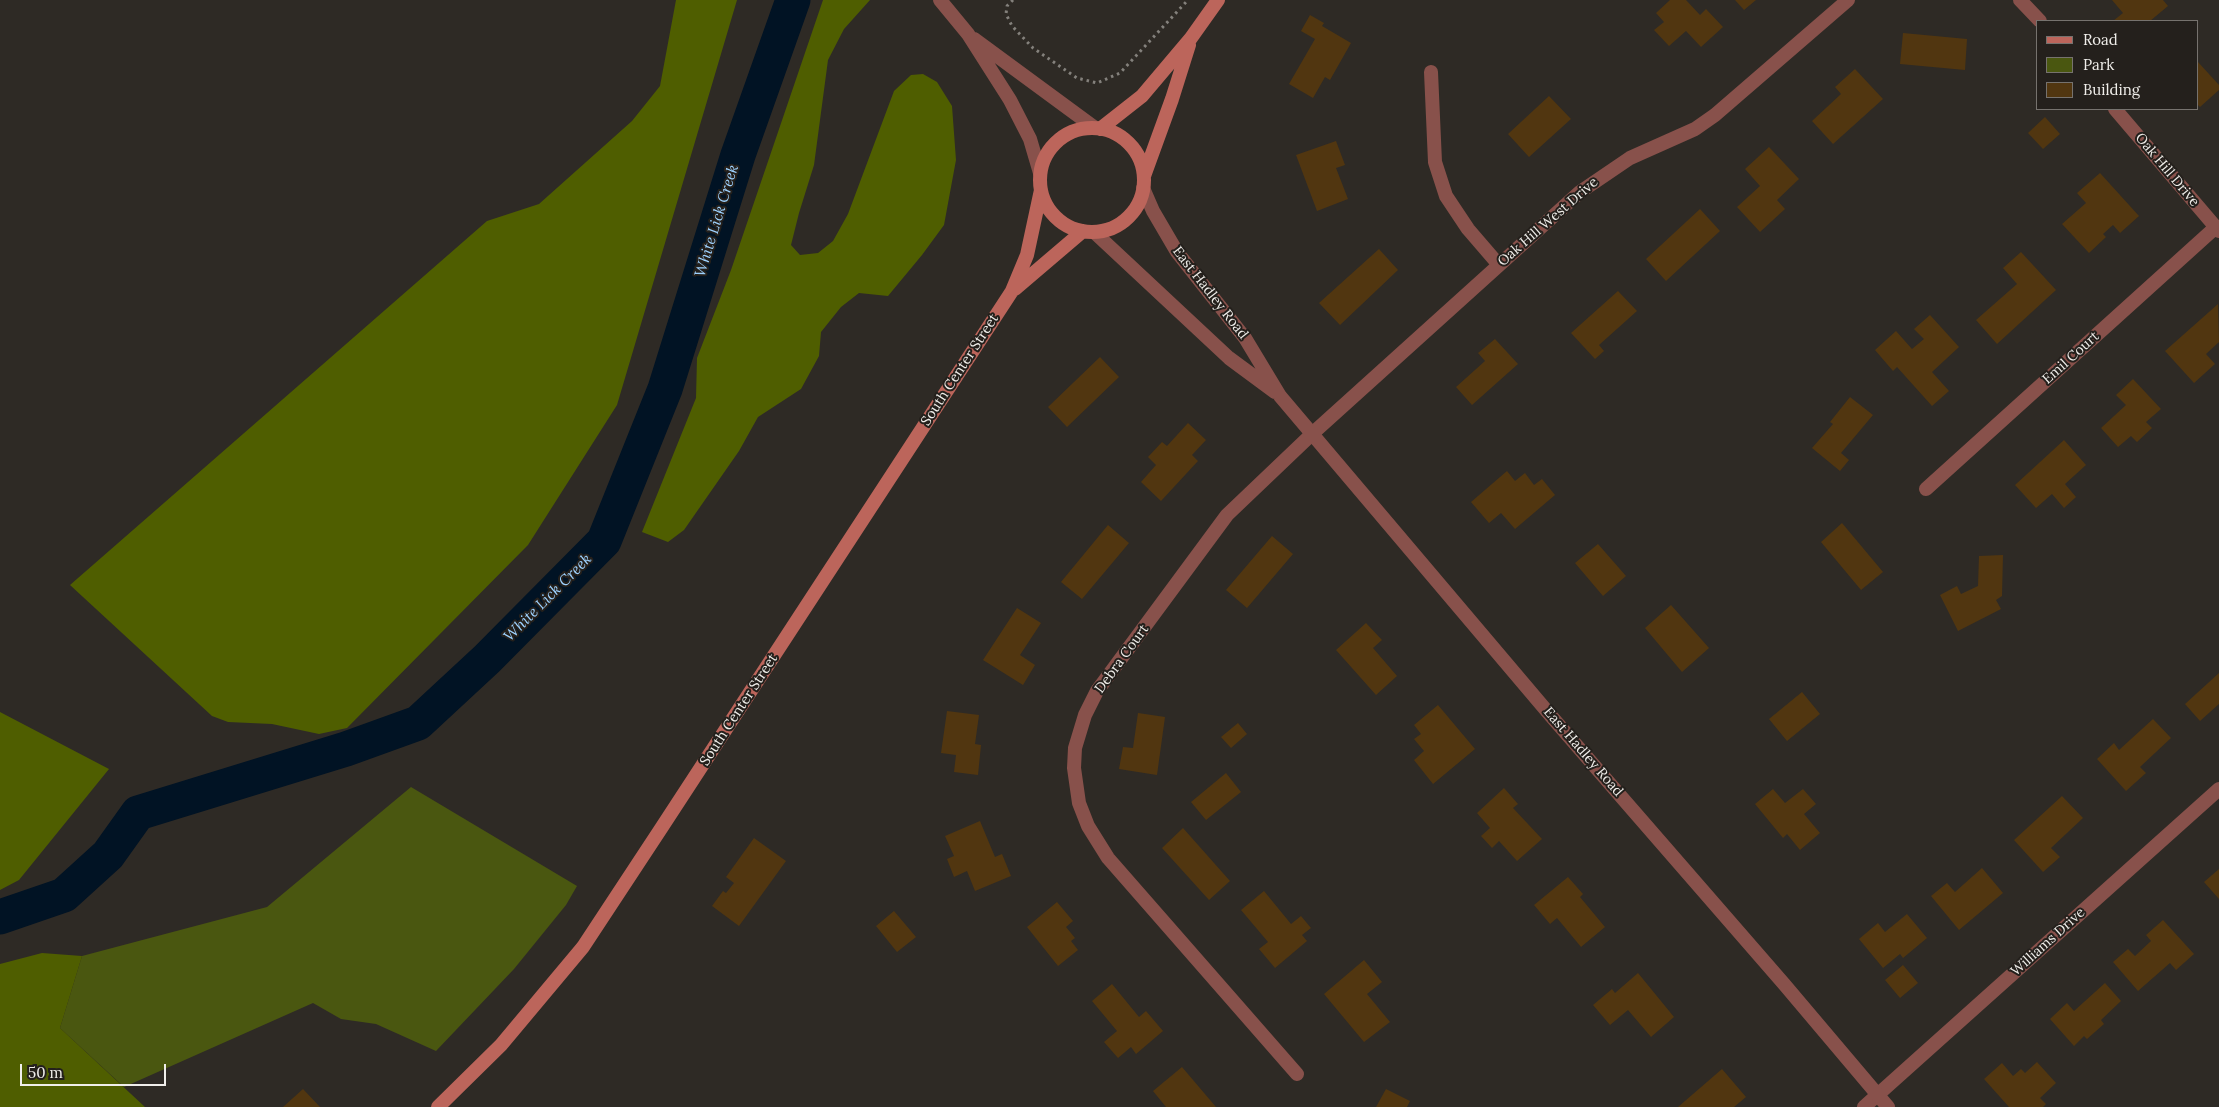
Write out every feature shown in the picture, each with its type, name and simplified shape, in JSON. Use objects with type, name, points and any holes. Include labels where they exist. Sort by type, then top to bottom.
[{"type":"main road","points":[[1098,129],[1142,96],[1191,38],[1218,0]]},
{"type":"main road","points":[[1143,182],[1139,160],[1130,145],[1116,134],[1098,129],[1084,129],[1063,137],[1048,152],[1040,173],[1041,190],[1046,205],[1056,217],[1068,226],[1089,232],[1117,226],[1126,219],[1137,205],[1191,38]]},
{"type":"main road","name":"South Center Street","points":[[438,1107],[501,1045],[583,947],[1012,291],[1026,255],[1041,190]]},
{"type":"main road","name":"South Center Street","points":[[1012,291],[1089,232]]},
{"type":"street","points":[[940,0],[968,34],[1022,122],[1040,173]]},
{"type":"street","name":"Oak Hill West Drive","points":[[1313,433],[1580,192],[1602,175],[1645,150],[1695,129],[1715,115],[1848,0]]},
{"type":"street","points":[[2020,0],[2039,20]]},
{"type":"street","points":[[968,34],[1098,129]]},
{"type":"street","points":[[1431,72],[1435,162],[1446,196],[1468,230],[1498,265]]},
{"type":"street","name":"Oak Hill Drive","points":[[2116,110],[2217,229]]},
{"type":"street","name":"East Hadley Road","points":[[1143,182],[1153,211],[1177,252],[1245,338],[1280,396],[1551,716],[1784,984],[1888,1107]]},
{"type":"street","name":"Emil Court","points":[[1926,489],[2217,229]]},
{"type":"street","name":"East Hadley Road","points":[[1089,232],[1229,358],[1280,396]]},
{"type":"street","name":"Debra Court","points":[[1297,1074],[1108,858],[1088,826],[1079,802],[1074,768],[1075,748],[1085,715],[1097,691],[1227,515],[1313,433]]},
{"type":"street","name":"Williams Drive","points":[[1864,1107],[2219,789]]},
{"type":"path","points":[[1013,0],[1007,6],[1006,14],[1012,26],[1033,48],[1077,78],[1097,83],[1120,73],[1188,0]]},
{"type":"green space","points":[[676,0],[737,0],[617,405],[528,545],[347,728],[319,734],[272,724],[228,722],[212,716],[70,585],[487,221],[539,204],[632,121],[660,86]]},
{"type":"green space","points":[[823,0],[870,0],[844,29],[828,60],[814,165],[791,245],[800,255],[818,253],[833,241],[848,214],[894,91],[911,75],[923,74],[937,82],[952,106],[956,160],[944,225],[888,296],[859,293],[841,307],[821,332],[819,356],[801,389],[758,417],[739,451],[684,530],[668,542],[642,532],[696,398],[697,358],[731,270]]},
{"type":"green space","points":[[0,712],[109,769],[19,880],[0,890]]},
{"type":"green space","points":[[411,787],[577,886],[566,905],[514,969],[436,1051],[376,1024],[341,1019],[313,1003],[124,1087],[60,1028],[82,956],[267,907]]},
{"type":"green space","points":[[42,953],[82,956],[60,1028],[145,1107],[0,1107],[0,964]]},
{"type":"building","points":[[1670,0],[1686,0],[1700,15],[1706,9],[1723,27],[1701,47],[1686,31],[1669,46],[1654,30],[1664,22],[1656,13]]},
{"type":"building","points":[[1735,0],[1756,0],[1744,10]]},
{"type":"building","points":[[2112,0],[2163,0],[2168,6],[2151,20],[2114,20],[2123,13]]},
{"type":"building","points":[[1310,15],[1324,23],[1322,26],[1351,43],[1330,80],[1325,77],[1313,98],[1289,84],[1315,39],[1301,31]]},
{"type":"building","points":[[1903,33],[1967,39],[1965,70],[1900,64]]},
{"type":"building","points":[[2199,63],[2219,85],[2219,90],[2200,107]]},
{"type":"building","points":[[1855,69],[1883,99],[1833,144],[1812,121],[1841,94],[1835,87]]},
{"type":"building","points":[[1549,96],[1571,119],[1529,157],[1508,134]]},
{"type":"building","points":[[2045,117],[2060,134],[2043,149],[2028,133]]},
{"type":"building","points":[[1336,141],[1345,165],[1336,168],[1348,199],[1317,211],[1296,155]]},
{"type":"building","points":[[1769,147],[1799,179],[1777,200],[1785,209],[1760,232],[1737,207],[1760,186],[1745,169]]},
{"type":"building","points":[[2100,173],[2139,216],[2120,233],[2113,225],[2103,234],[2106,237],[2089,253],[2062,224],[2086,203],[2077,193]]},
{"type":"building","points":[[1700,209],[1720,231],[1666,281],[1646,259]]},
{"type":"building","points":[[1379,249],[1398,270],[1340,325],[1319,303]]},
{"type":"building","points":[[2021,252],[2056,290],[1997,344],[1976,320],[2017,284],[2003,268]]},
{"type":"building","points":[[1618,291],[1637,311],[1599,345],[1604,351],[1595,359],[1571,333]]},
{"type":"building","points":[[2218,304],[2219,342],[2206,354],[2215,364],[2194,383],[2165,351]]},
{"type":"building","points":[[1930,315],[1959,347],[1932,372],[1949,391],[1932,406],[1897,367],[1893,371],[1875,350],[1896,331],[1912,349],[1924,339],[1914,329]]},
{"type":"building","points":[[1495,339],[1518,364],[1472,405],[1456,387],[1485,361],[1478,353]]},
{"type":"building","points":[[1100,357],[1119,377],[1067,427],[1048,407]]},
{"type":"building","points":[[2133,379],[2161,409],[2146,422],[2152,428],[2137,442],[2131,436],[2118,447],[2101,428],[2126,405],[2116,395]]},
{"type":"building","points":[[1850,397],[1873,415],[1841,453],[1849,460],[1840,471],[1812,448],[1833,424],[1830,422]]},
{"type":"building","points":[[1188,423],[1206,440],[1192,455],[1198,461],[1161,501],[1141,482],[1156,465],[1148,457],[1162,442],[1167,446]]},
{"type":"building","points":[[2064,440],[2086,465],[2065,484],[2076,497],[2064,508],[2052,494],[2036,508],[2015,485]]},
{"type":"building","points":[[1507,471],[1515,481],[1525,473],[1534,485],[1542,479],[1555,495],[1515,529],[1501,513],[1489,523],[1471,502]]},
{"type":"building","points":[[1842,523],[1883,572],[1861,590],[1821,542]]},
{"type":"building","points":[[1108,525],[1129,543],[1082,599],[1061,582]]},
{"type":"building","points":[[1272,536],[1293,554],[1247,608],[1226,590]]},
{"type":"building","points":[[1598,544],[1626,576],[1603,596],[1575,563]]},
{"type":"building","points":[[2003,555],[2002,596],[1996,600],[2001,609],[1958,631],[1940,595],[1957,586],[1961,594],[1978,586],[1979,556]]},
{"type":"building","points":[[1671,605],[1709,648],[1682,672],[1645,628]]},
{"type":"building","points":[[1017,608],[1041,623],[1020,655],[1035,665],[1023,685],[983,660]]},
{"type":"building","points":[[1366,623],[1382,640],[1373,648],[1397,676],[1376,695],[1336,650]]},
{"type":"building","points":[[2219,673],[2219,704],[2200,721],[2185,704]]},
{"type":"building","points":[[1802,692],[1820,714],[1787,741],[1769,719]]},
{"type":"building","points":[[1438,705],[1475,749],[1433,784],[1414,760],[1424,751],[1414,739],[1421,734],[1414,725]]},
{"type":"building","points":[[947,711],[979,715],[975,744],[981,745],[978,775],[954,772],[956,755],[941,753]]},
{"type":"building","points":[[1138,713],[1165,717],[1157,775],[1119,769],[1123,747],[1133,748]]},
{"type":"building","points":[[2153,719],[2171,738],[2140,767],[2146,773],[2126,791],[2097,759],[2114,743],[2119,750]]},
{"type":"building","points":[[1238,723],[1247,734],[1231,748],[1221,737]]},
{"type":"building","points":[[1226,773],[1241,792],[1206,820],[1191,802]]},
{"type":"building","points":[[1504,788],[1518,804],[1513,808],[1542,839],[1517,861],[1499,841],[1492,848],[1481,836],[1490,828],[1477,813]]},
{"type":"building","points":[[1773,789],[1785,803],[1803,789],[1816,804],[1804,814],[1820,833],[1800,850],[1787,834],[1783,838],[1755,804]]},
{"type":"building","points":[[2062,796],[2083,818],[2051,848],[2060,857],[2043,872],[2014,840]]},
{"type":"building","points":[[980,821],[995,857],[1002,854],[1011,876],[975,891],[967,871],[954,877],[947,859],[954,856],[945,836]]},
{"type":"building","points":[[1183,828],[1230,881],[1209,900],[1162,848]]},
{"type":"building","points":[[754,838],[786,861],[739,926],[712,906],[723,891],[726,893],[734,883],[726,877]]},
{"type":"building","points":[[1982,868],[2003,893],[1959,930],[1931,896],[1947,883],[1955,892]]},
{"type":"building","points":[[2219,869],[2219,899],[2204,882]]},
{"type":"building","points":[[1568,877],[1583,894],[1580,897],[1605,927],[1581,947],[1557,918],[1550,924],[1534,905]]},
{"type":"building","points":[[1264,891],[1291,924],[1301,916],[1311,928],[1302,935],[1307,941],[1275,968],[1259,949],[1268,942],[1241,910]]},
{"type":"building","points":[[1057,902],[1073,921],[1066,927],[1075,938],[1071,941],[1078,950],[1058,966],[1027,927]]},
{"type":"building","points":[[894,911],[916,937],[897,952],[876,926]]},
{"type":"building","points":[[1907,914],[1927,938],[1903,958],[1900,954],[1883,968],[1859,939],[1878,923],[1885,932]]},
{"type":"building","points":[[2163,920],[2194,954],[2176,970],[2170,963],[2138,991],[2113,962],[2128,949],[2135,956],[2151,941],[2146,935]]},
{"type":"building","points":[[1364,960],[1382,982],[1367,994],[1390,1022],[1364,1042],[1324,994]]},
{"type":"building","points":[[1903,965],[1918,983],[1900,998],[1885,980]]},
{"type":"building","points":[[1638,973],[1674,1017],[1651,1037],[1628,1010],[1610,1025],[1593,1005],[1612,989],[1615,993]]},
{"type":"building","points":[[2105,983],[2121,1001],[2101,1020],[2104,1024],[2087,1039],[2084,1036],[2074,1046],[2050,1019],[2067,1003],[2074,1011]]},
{"type":"building","points":[[1112,984],[1139,1017],[1146,1011],[1163,1031],[1136,1054],[1131,1047],[1118,1058],[1104,1042],[1117,1031],[1092,1001]]},
{"type":"building","points":[[2037,1062],[2056,1083],[2040,1098],[2046,1104],[2043,1107],[2009,1107],[1984,1079],[2002,1063],[2013,1076],[2021,1069],[2025,1073]]},
{"type":"building","points":[[1182,1067],[1216,1107],[1166,1107],[1153,1091]]},
{"type":"building","points":[[1722,1069],[1746,1097],[1734,1107],[1678,1107]]},
{"type":"building","points":[[303,1089],[320,1107],[283,1107]]},
{"type":"building","points":[[1386,1089],[1410,1101],[1407,1107],[1376,1107]]},
{"type":"waterway","name":"White Lick Creek","points":[[0,917],[64,895],[108,855],[138,813],[346,749],[418,723],[487,659],[604,541],[665,389],[738,155],[793,0]]}]
